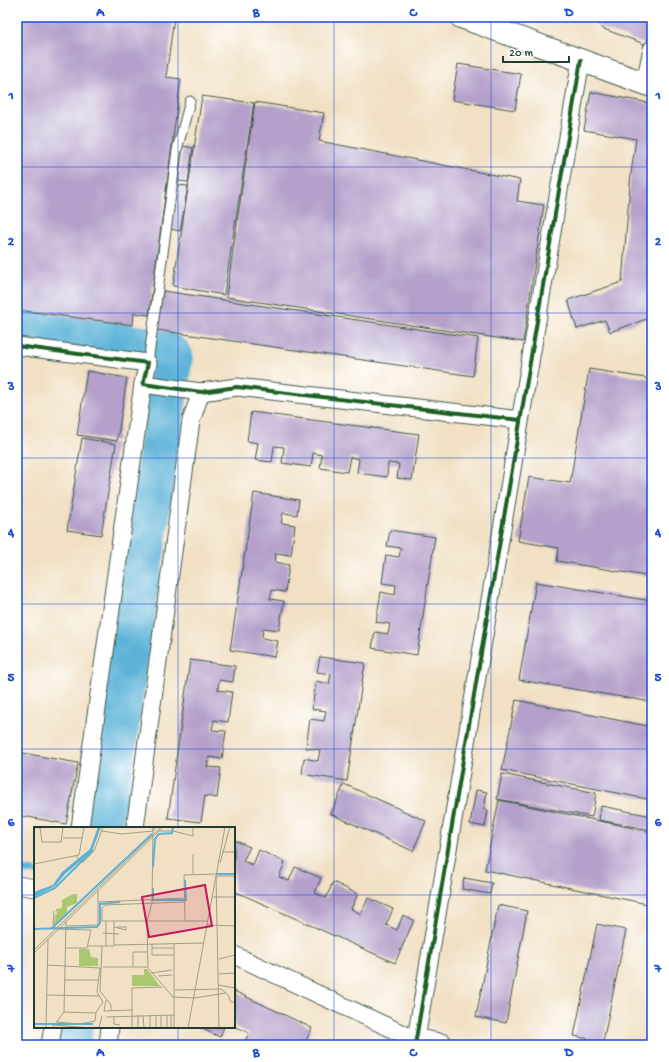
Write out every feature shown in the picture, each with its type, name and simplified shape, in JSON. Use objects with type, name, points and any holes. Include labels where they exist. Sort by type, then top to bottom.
[{"type":"main road","points":[[461,17],[649,85]]},
{"type":"main road","points":[[415,1042],[442,1045]]},
{"type":"street","points":[[649,85],[652,49]]},
{"type":"street","points":[[235,955],[415,1042],[581,60]]},
{"type":"street","points":[[17,346],[148,362],[143,384],[80,827]]},
{"type":"street","points":[[143,384],[201,392],[237,386],[520,420]]},
{"type":"street","points":[[136,827],[191,421],[201,392]]},
{"type":"street","points":[[17,885],[34,888]]},
{"type":"street","points":[[50,1045],[53,1028]]},
{"type":"street","points":[[108,1045],[110,1028]]},
{"type":"lane","points":[[148,362],[177,150],[190,101]]},
{"type":"building","points":[[17,17],[174,17],[166,77],[181,79],[149,315],[134,313],[133,325],[17,310]]},
{"type":"building","points":[[596,17],[652,17],[647,45],[601,28]]},
{"type":"building","points":[[458,64],[521,74],[515,110],[452,100]]},
{"type":"building","points":[[591,92],[644,102],[652,106],[652,317],[610,332],[605,320],[577,329],[568,300],[622,282],[631,173],[636,139],[584,130]]},
{"type":"building","points":[[202,96],[254,103],[224,295],[173,286]]},
{"type":"building","points":[[255,102],[324,113],[319,141],[520,180],[517,201],[544,205],[523,342],[226,297]]},
{"type":"building","points":[[183,146],[193,148],[188,182],[178,181]]},
{"type":"building","points":[[177,185],[188,186],[180,231],[170,229]]},
{"type":"building","points":[[163,291],[478,338],[473,376],[157,330]]},
{"type":"building","points":[[589,369],[652,379],[652,577],[557,561],[559,548],[518,541],[529,477],[570,483]]},
{"type":"building","points":[[87,371],[127,378],[117,441],[77,435]]},
{"type":"building","points":[[251,412],[419,434],[412,480],[397,478],[399,464],[388,463],[387,477],[357,473],[359,459],[350,457],[347,472],[320,468],[322,455],[313,453],[311,467],[282,463],[284,447],[274,446],[272,462],[255,460],[258,443],[247,441]]},
{"type":"building","points":[[82,438],[116,444],[101,535],[67,530]]},
{"type":"building","points":[[254,493],[299,500],[297,515],[283,513],[281,523],[295,525],[291,555],[276,553],[275,562],[289,565],[285,592],[272,590],[270,599],[284,601],[279,630],[263,628],[262,638],[278,641],[275,657],[230,650]]},
{"type":"building","points":[[390,530],[435,537],[417,655],[372,648],[375,632],[388,634],[390,624],[376,622],[381,592],[395,595],[396,585],[382,583],[386,555],[399,557],[401,548],[387,546]]},
{"type":"building","points":[[536,582],[652,601],[652,702],[519,680]]},
{"type":"building","points":[[320,657],[365,663],[347,781],[302,774],[304,758],[318,761],[320,750],[306,748],[310,719],[324,721],[326,711],[312,709],[316,681],[329,684],[331,674],[317,672]]},
{"type":"building","points":[[190,660],[235,666],[233,682],[219,680],[218,690],[232,692],[228,722],[214,720],[212,730],[226,731],[222,759],[209,757],[207,767],[221,768],[217,798],[205,796],[201,822],[168,818]]},
{"type":"building","points":[[516,700],[652,727],[652,800],[502,770]]},
{"type":"building","points":[[17,752],[78,763],[66,824],[17,815]]},
{"type":"building","points":[[502,774],[596,793],[592,817],[497,799]]},
{"type":"building","points":[[344,784],[426,821],[413,851],[331,814]]},
{"type":"building","points":[[476,790],[487,792],[484,809],[488,810],[485,827],[470,824]]},
{"type":"building","points":[[499,800],[652,832],[652,905],[485,870]]},
{"type":"building","points":[[601,806],[652,816],[652,830],[599,820]]},
{"type":"building","points":[[235,840],[250,847],[243,861],[253,865],[259,850],[285,862],[279,877],[289,881],[295,867],[321,878],[315,893],[326,898],[333,882],[358,894],[351,909],[361,914],[368,898],[393,909],[386,925],[397,930],[403,915],[414,920],[395,963],[235,891]]},
{"type":"building","points":[[464,878],[492,883],[490,894],[462,889]]},
{"type":"building","points":[[498,905],[527,911],[506,1023],[476,1017]]},
{"type":"building","points":[[597,924],[626,930],[603,1042],[574,1036]]},
{"type":"building","points":[[235,991],[312,1028],[304,1045],[243,1045],[249,1033],[235,1026]]},
{"type":"building","points":[[200,1028],[224,1028],[220,1037]]},
{"type":"building","points":[[17,1031],[22,1032],[20,1045],[17,1045]]},
{"type":"waterway","points":[[17,330],[160,348],[173,356],[104,827]]},
{"type":"waterway","points":[[17,869],[34,872]]},
{"type":"waterway","points":[[70,1045],[73,1028]]},
{"type":"cycle path","points":[[415,1045],[581,60]]},
{"type":"cycle path","points":[[17,346],[148,363],[143,384],[201,392],[237,387],[520,420]]}]
